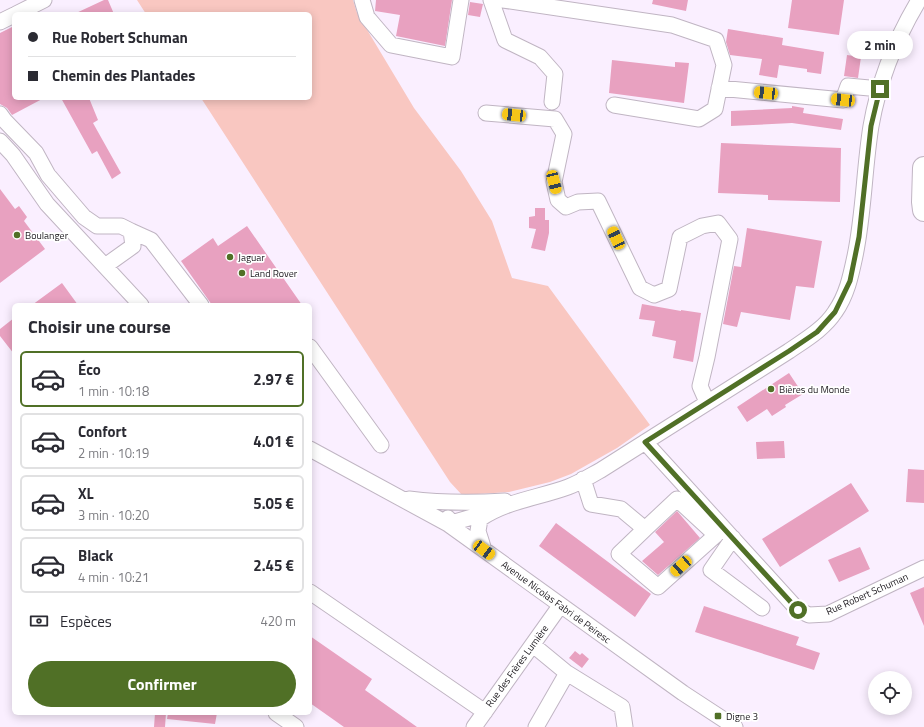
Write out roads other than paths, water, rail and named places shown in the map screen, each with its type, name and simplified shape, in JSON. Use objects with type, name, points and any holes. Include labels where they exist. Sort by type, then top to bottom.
[{"type":"highway","points":[[924,168],[924,210]]},
{"type":"street","points":[[19,12],[44,0]]},
{"type":"street","points":[[362,0],[367,17],[391,45],[452,57],[461,0]]},
{"type":"street","points":[[490,0],[505,40],[540,57],[555,74],[552,102]]},
{"type":"street","points":[[503,0],[672,25],[716,40],[724,65],[715,109],[699,119],[614,105]]},
{"type":"street","points":[[457,503],[449,511],[448,524],[491,511],[520,500],[568,487],[601,470],[817,332],[835,312],[850,281],[859,237],[871,126],[880,89],[890,57],[903,27],[919,0]]},
{"type":"street","points":[[0,22],[12,16]]},
{"type":"street","points":[[720,88],[843,100],[848,86],[880,89]]},
{"type":"street","points":[[486,113],[555,119],[564,134],[554,182],[558,200],[566,207],[578,202],[598,201],[640,288],[654,295],[669,289],[680,237],[702,226],[718,223],[730,240],[700,386],[707,402]]},
{"type":"street","points":[[0,114],[36,153],[48,175],[84,217],[96,226],[121,226],[151,240],[199,303]]},
{"type":"street","points":[[0,141],[13,155],[47,204],[139,303]]},
{"type":"street","points":[[105,266],[133,246],[131,231]]},
{"type":"street","points":[[312,350],[381,445]]},
{"type":"street","name":"Rue Robert Schuman","points":[[645,442],[798,610],[809,615],[828,614],[924,568]]},
{"type":"street","name":"Avenue Nicolas Fabri de Peiresc","points":[[312,450],[448,524],[560,606],[683,693],[735,727]]},
{"type":"street","points":[[583,479],[590,504],[621,509],[645,529]]},
{"type":"street","points":[[398,497],[431,502],[457,503],[520,500]]},
{"type":"street","points":[[677,498],[716,535],[658,587],[619,554],[645,529],[677,498]]},
{"type":"street","points":[[484,550],[478,531],[480,519],[491,511]]},
{"type":"street","points":[[733,538],[711,570],[762,608]]},
{"type":"street","points":[[312,594],[482,721]]},
{"type":"street","name":"Rue des Frères Lumière","points":[[482,721],[560,606]]},
{"type":"street","points":[[533,645],[567,673],[622,707],[625,727]]},
{"type":"street","points":[[536,727],[567,673]]},
{"type":"street","points":[[279,715],[296,727]]},
{"type":"place","name":"Boulanger","points":[[17,235]]},
{"type":"place","name":"Jaguar","points":[[230,257]]},
{"type":"place","name":"Land Rover","points":[[242,273]]},
{"type":"place","name":"Bières du Monde","points":[[771,389]]},
{"type":"place","name":"Digne 3","points":[[718,716]]}]
